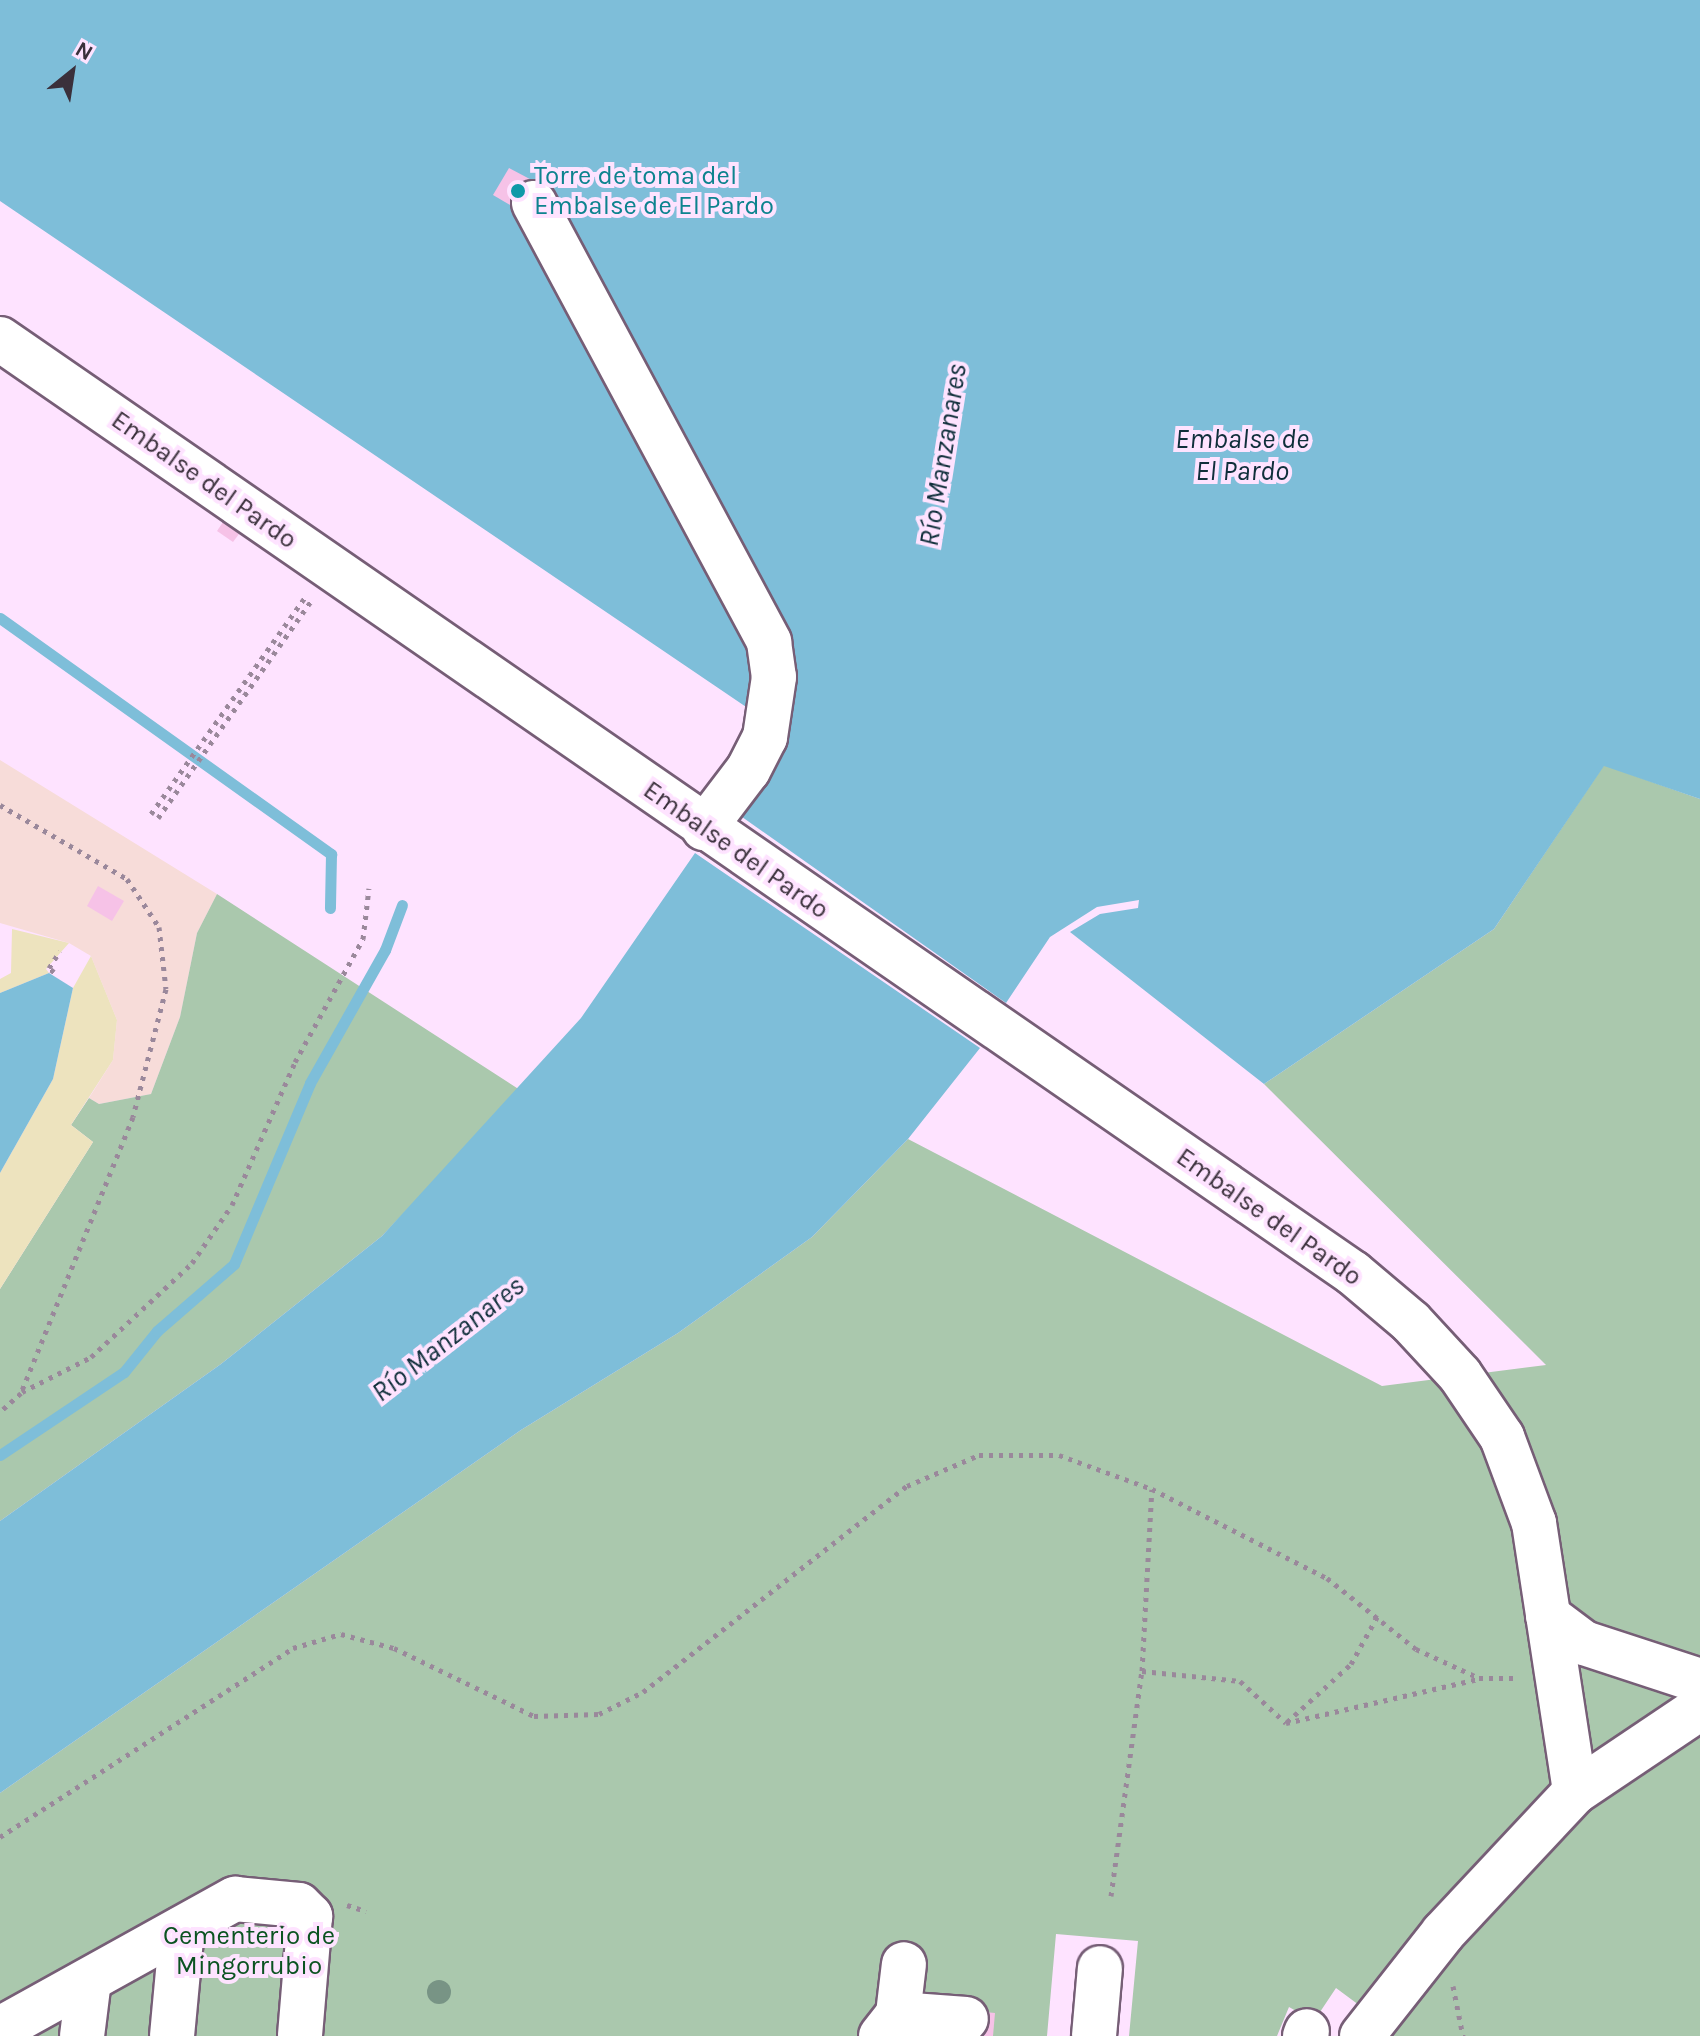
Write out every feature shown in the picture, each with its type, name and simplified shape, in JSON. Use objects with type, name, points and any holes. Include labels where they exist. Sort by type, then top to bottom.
[{"type":"street","points":[[534,203],[769,642],[774,677],[765,737],[748,770],[704,828]]},
{"type":"street","name":"Embalse del Pardo","points":[[0,339],[704,828],[1353,1273],[1411,1322],[1460,1375],[1502,1437],[1528,1508],[1575,1792]]},
{"type":"street","points":[[1548,1616],[1584,1643],[1700,1681]]},
{"type":"street","points":[[1362,2036],[1443,1933],[1575,1792],[1700,1708]]},
{"type":"street","points":[[0,2029],[235,1899],[299,1905],[310,1916],[300,2036]]},
{"type":"street","points":[[172,2036],[182,1928]]},
{"type":"street","points":[[904,1964],[889,2025],[966,2019]]},
{"type":"street","points":[[1094,2036],[1100,1968]]},
{"type":"street","points":[[82,2036],[89,1980]]},
{"type":"path","points":[[154,816],[330,568]]},
{"type":"path","points":[[0,805],[127,879],[159,927],[166,989],[133,1117],[21,1393]]},
{"type":"path","points":[[0,1412],[21,1393],[91,1357],[192,1263],[232,1205],[295,1062],[363,939],[369,888]]},
{"type":"path","points":[[54,972],[49,968],[60,951]]},
{"type":"path","points":[[0,1837],[293,1648],[341,1634],[394,1648],[534,1716],[599,1714],[643,1692],[907,1486],[979,1455],[1059,1455],[1152,1489],[1327,1578],[1416,1649],[1479,1678]]},
{"type":"path","points":[[1111,1896],[1142,1671],[1152,1489]]},
{"type":"path","points":[[1286,1723],[1351,1664],[1377,1617]]},
{"type":"path","points":[[1142,1671],[1240,1681],[1286,1723]]},
{"type":"path","points":[[1286,1723],[1479,1678],[1557,1677]]},
{"type":"shaded area","points":[[0,760],[217,894],[197,933],[180,1017],[151,1094],[99,1104],[89,1098],[113,1060],[117,1020],[91,956],[69,943],[0,923]]},
{"type":"green space","name":"Cementerio de Mingorrubio","points":[[1604,765],[1700,799],[1700,2036],[1391,2036],[1394,2031],[1336,1988],[1314,2021],[1289,2007],[1277,2036],[1129,2036],[1138,1941],[1056,1934],[1047,2036],[0,2036],[0,1793],[521,1430],[678,1333],[812,1237],[908,1139],[1382,1386],[1546,1365],[1264,1084],[1494,929]]},
{"type":"green space","points":[[217,894],[520,1090],[382,1236],[221,1364],[0,1521],[0,1289],[93,1142],[71,1125],[89,1098],[99,1104],[151,1094],[180,1017],[197,933]]},
{"type":"sand","points":[[12,929],[69,943],[46,969],[49,973],[0,993],[0,979],[11,973]]},
{"type":"sand","points":[[91,956],[117,1020],[113,1060],[71,1125],[93,1142],[0,1289],[0,1173],[53,1079],[73,988]]},
{"type":"water","name":"Embalse de El Pardo","points":[[0,0],[1700,0],[1700,799],[1604,766],[1494,929],[1264,1084],[1070,932],[1100,914],[1138,908],[1139,900],[1097,907],[1050,937],[1006,1003],[728,807],[758,715],[0,201]]},
{"type":"water","name":"Río Manzanares","points":[[695,853],[980,1048],[908,1139],[812,1237],[678,1333],[521,1430],[0,1793],[0,1521],[221,1364],[382,1236],[581,1018]]},
{"type":"water","points":[[49,973],[73,988],[53,1079],[0,1173],[0,993]]},
{"type":"building","name":"Torre de toma del Embalse de El Pardo","points":[[509,168],[543,186],[527,215],[493,195]]},
{"type":"building","points":[[223,522],[239,534],[233,542],[217,531]]},
{"type":"building","points":[[98,886],[124,901],[112,921],[87,906]]},
{"type":"building","points":[[966,2010],[995,2013],[993,2036],[947,2036]]},
{"type":"waterway","points":[[0,618],[331,854],[330,908]]},
{"type":"waterway","points":[[0,1455],[124,1372],[157,1331],[234,1264],[310,1083],[385,950],[402,905]]},
{"type":"place","name":"Torre de toma del Embalse de El Pardo","points":[[518,191]]}]
